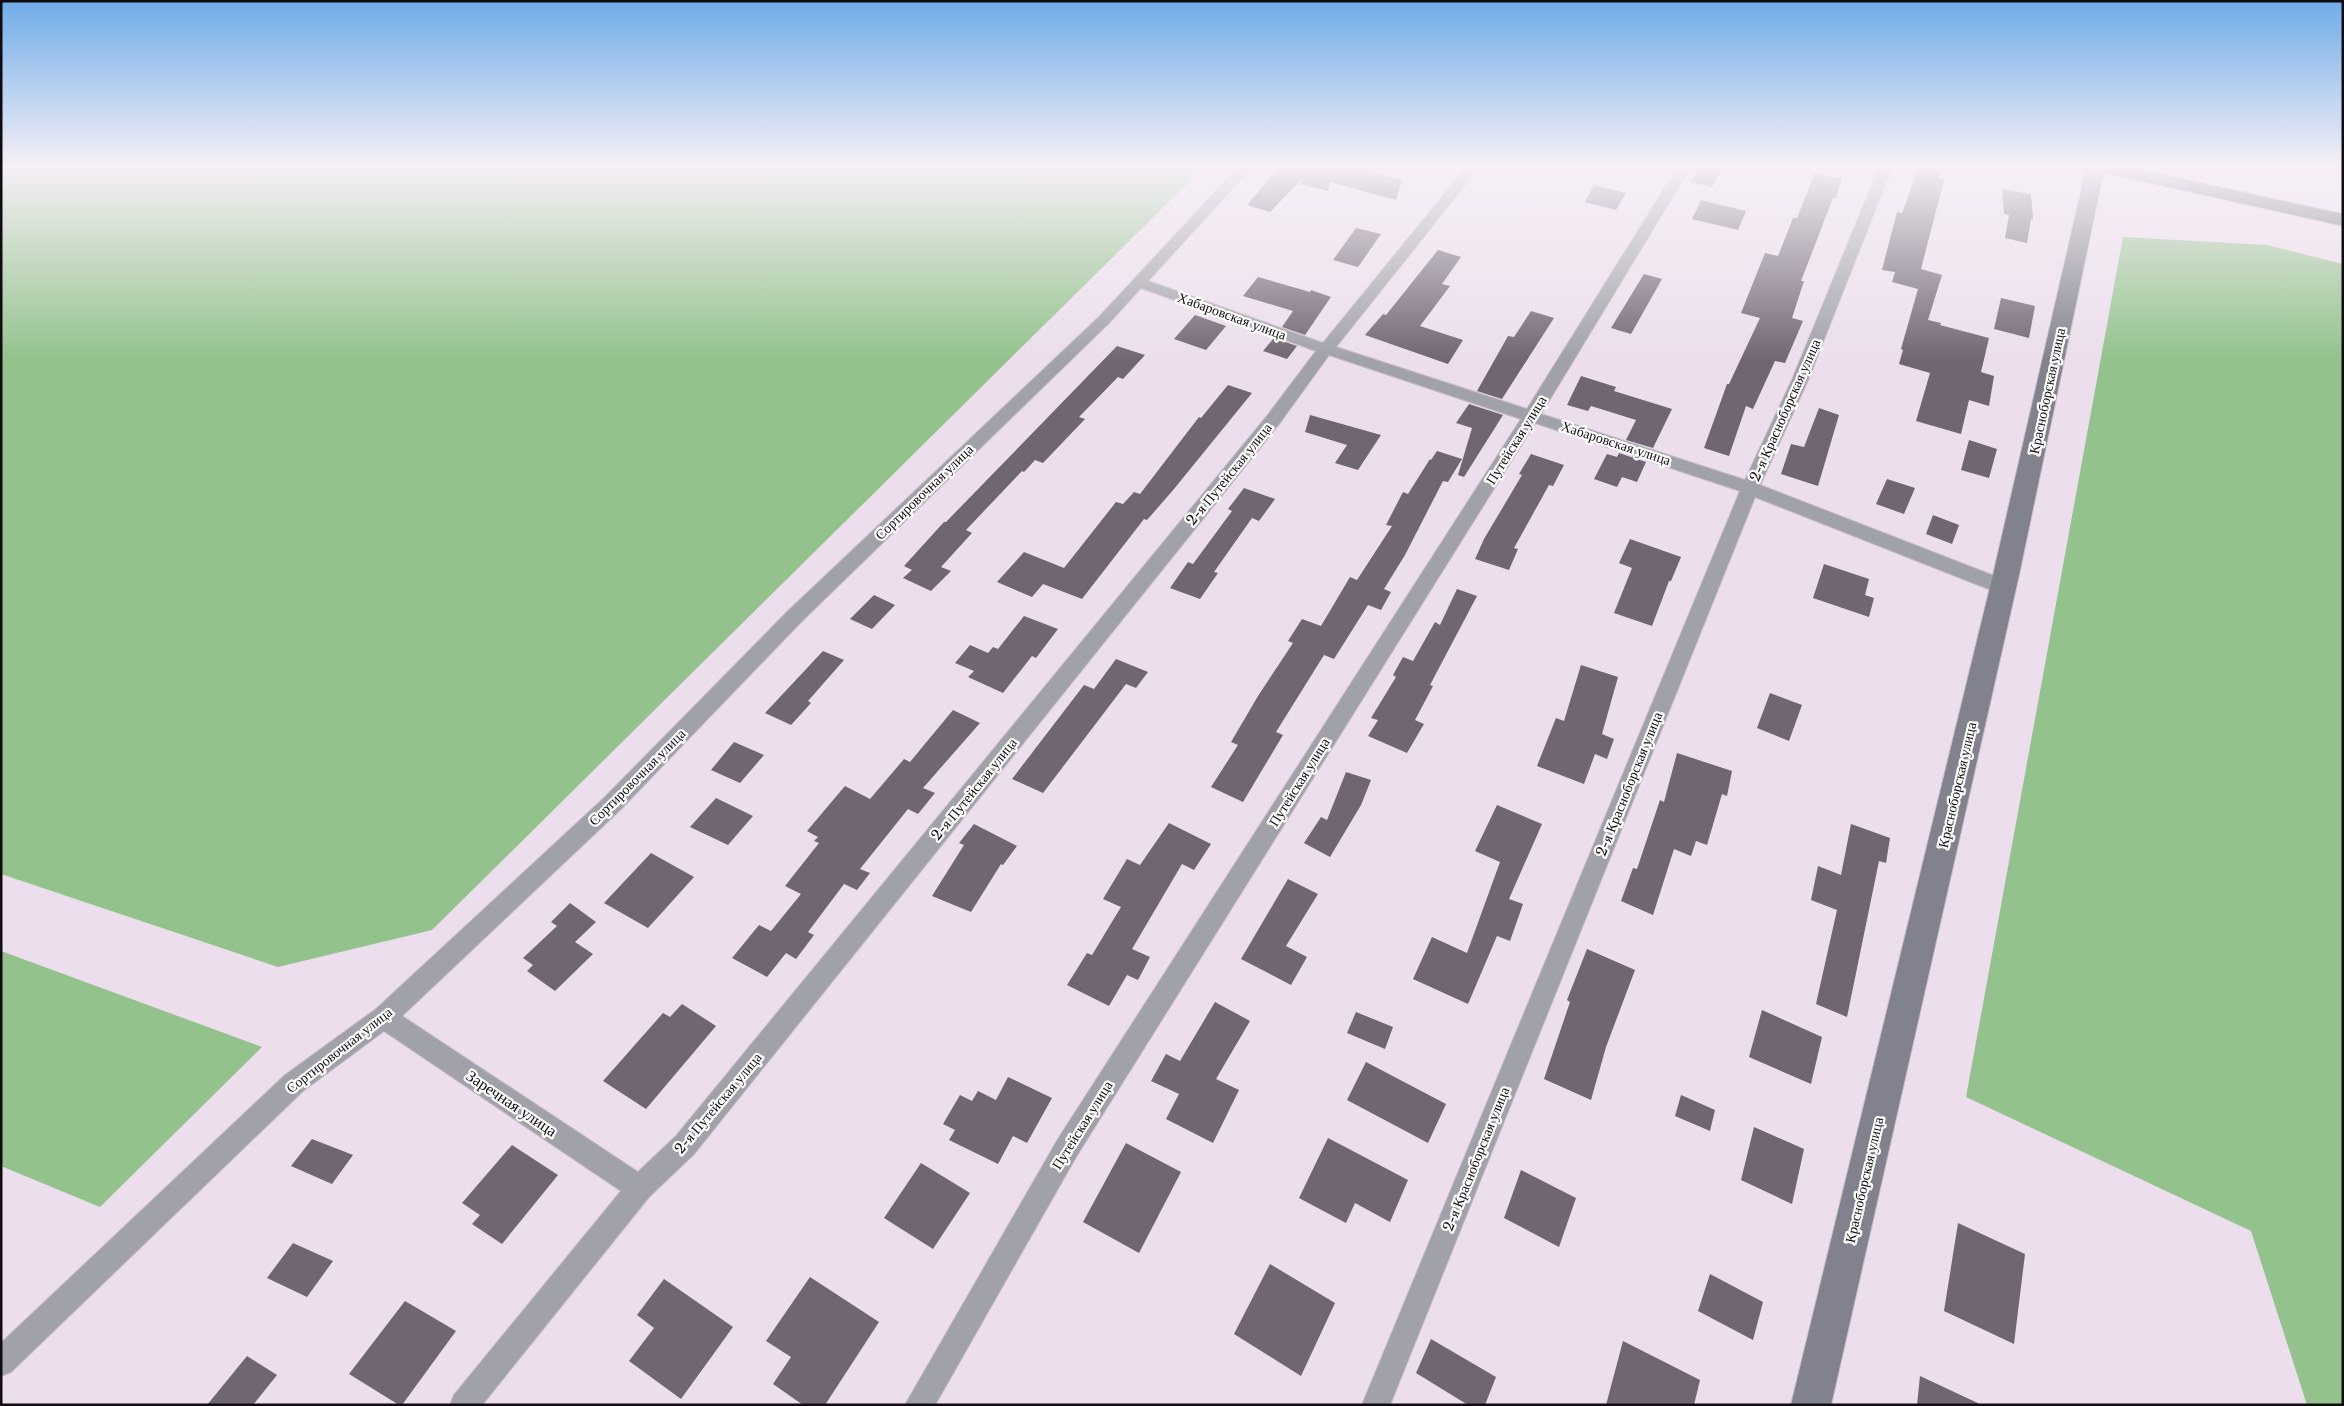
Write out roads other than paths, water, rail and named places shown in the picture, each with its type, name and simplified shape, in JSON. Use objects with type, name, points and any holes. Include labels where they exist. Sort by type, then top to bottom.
[{"type":"street","name":"Сортировочная улица","points":[[1,1362],[294,1083],[384,1017],[612,804],[794,617],[1140,283],[1187,231]]},
{"type":"street","name":"2-я Путейская улица","points":[[464,1405],[640,1188],[685,1145],[1273,420],[1326,349],[1421,231]]},
{"type":"street","name":"Путейская улица","points":[[919,1405],[1067,1148],[1532,415],[1645,231]]},
{"type":"street","name":"2-я Красноборская улица","points":[[1376,1405],[1750,488],[1800,380],[1860,231]]},
{"type":"street","name":"Красноборская улица","points":[[1811,1405],[2003,587],[2081,231]]},
{"type":"street","name":"Хабаровская улица","points":[[1140,283],[1326,349],[1750,488],[2003,587]]},
{"type":"street","name":"Заречная улица","points":[[384,1017],[640,1188]]}]
